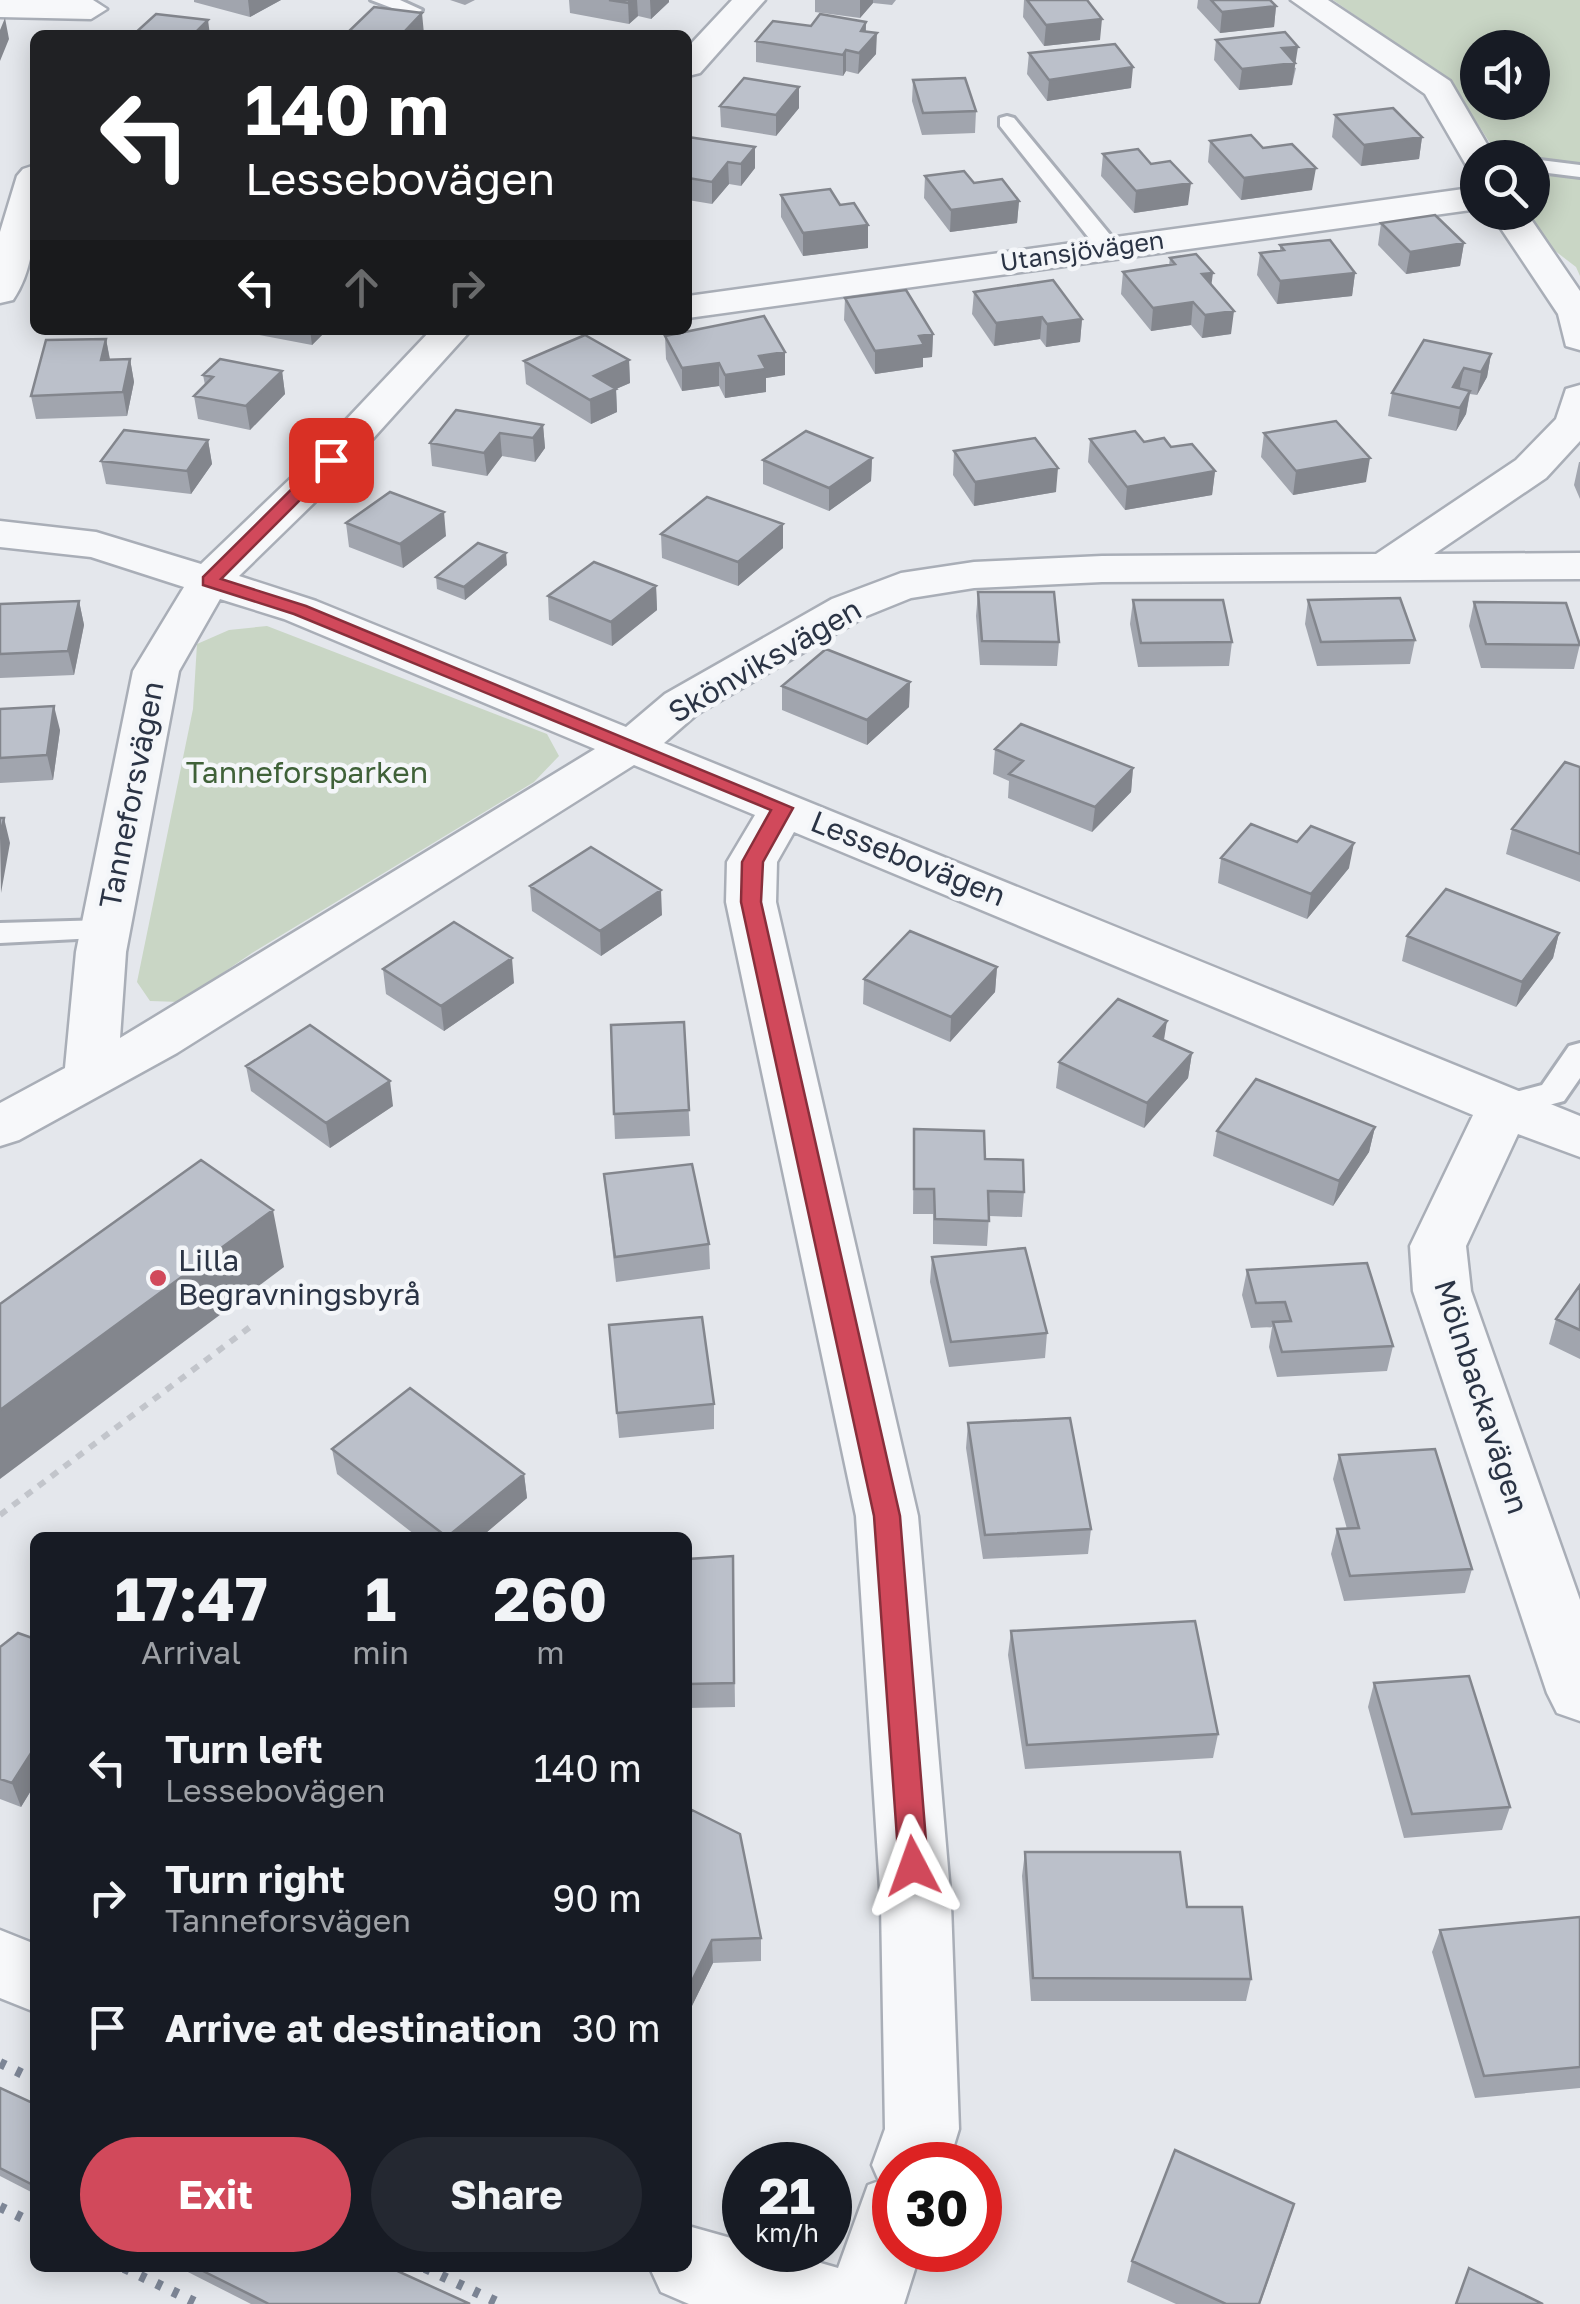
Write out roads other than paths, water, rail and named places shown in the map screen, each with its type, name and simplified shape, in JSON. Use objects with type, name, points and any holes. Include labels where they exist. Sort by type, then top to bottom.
[{"type":"street","points":[[692,62],[749,0]]},
{"type":"street","points":[[1307,0],[1438,88],[1468,140]]},
{"type":"street","points":[[0,7],[94,14]]},
{"type":"street","points":[[0,292],[30,193]]},
{"type":"street","name":"Utansjövägen","points":[[692,306],[1460,200]]},
{"type":"street","points":[[1520,230],[1576,314],[1580,338]]},
{"type":"street","name":"Tanneforsvägen","points":[[92,1073],[105,930],[156,671],[209,581],[307,486],[447,335]]},
{"type":"street","points":[[1389,565],[1531,470],[1576,422],[1580,397]]},
{"type":"street","name":"Lessebovägen","points":[[0,534],[96,545],[300,610],[635,744],[1580,1138]]},
{"type":"street","name":"Skönviksvägen","points":[[0,1127],[158,1040],[635,744],[681,704],[848,608],[901,586],[974,574],[1102,569],[1580,566]]},
{"type":"street","points":[[783,808],[752,862],[751,902],[887,1516],[916,1904],[922,2129],[918,2142]]},
{"type":"street","name":"Mölnbackavägen","points":[[1504,1106],[1438,1246],[1442,1291],[1580,1693]]},
{"type":"street","points":[[0,1963],[30,1977]]},
{"type":"street","points":[[692,2266],[830,2304]]},
{"type":"street","points":[[866,2304],[876,2272]]},
{"type":"lane","points":[[380,0],[413,10]]},
{"type":"lane","points":[[1007,122],[1108,247]]},
{"type":"lane","points":[[1550,167],[1580,172]]},
{"type":"lane","points":[[0,933],[105,930]]},
{"type":"lane","points":[[1504,1106],[1553,1092],[1580,1054]]},
{"type":"railway","points":[[0,2063],[30,2078]]},
{"type":"railway","points":[[0,2207],[30,2222]]},
{"type":"railway","points":[[132,2272],[199,2304]]},
{"type":"railway","points":[[433,2272],[501,2304]]},
{"type":"place","name":"Lilla Begravningsbyrå","points":[[158,1278]]},
{"type":"park label","name":"Tanneforsparken","points":[[307,773]]}]
